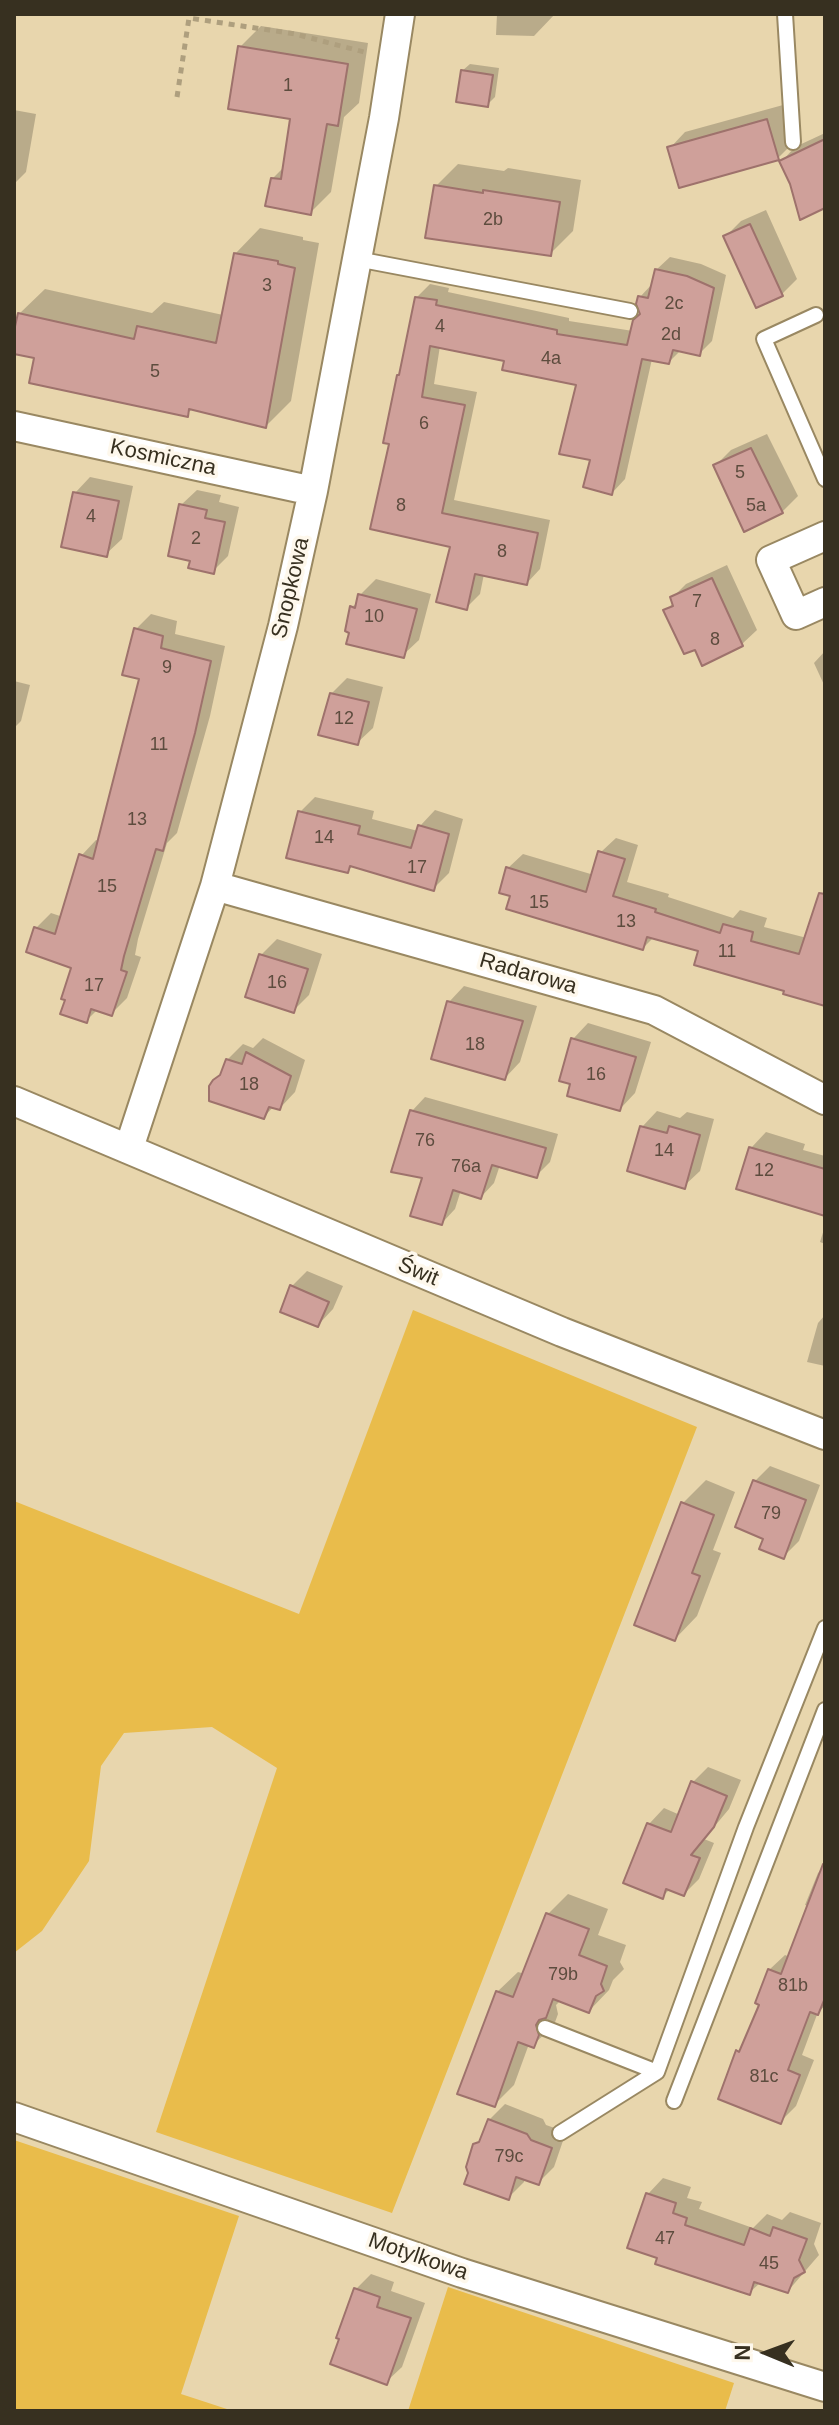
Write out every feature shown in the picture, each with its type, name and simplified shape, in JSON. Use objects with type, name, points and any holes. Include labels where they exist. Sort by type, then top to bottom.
[{"type":"street","name":"Snopkowa","points":[[129,1148],[215,886],[283,626],[313,491],[384,118],[400,14]]},
{"type":"street","name":"Kosmiczna","points":[[14,426],[313,491]]},
{"type":"street","points":[[825,536],[771,560],[796,615],[825,602]]},
{"type":"street","name":"Radarowa","points":[[215,886],[654,1010],[825,1100]]},
{"type":"street","name":"Świt","points":[[14,1101],[548,1326],[825,1435]]},
{"type":"street","name":"Motylkowa","points":[[14,2117],[462,2273],[825,2387]]},
{"type":"lane","points":[[785,14],[793,142]]},
{"type":"lane","points":[[357,259],[630,311]]},
{"type":"lane","points":[[816,315],[764,339],[825,479]]},
{"type":"lane","points":[[560,2133],[657,2072],[746,1827],[825,1628]]},
{"type":"lane","points":[[674,2101],[825,1710]]},
{"type":"lane","points":[[545,2028],[657,2072]]},
{"type":"path","points":[[177,97],[189,18],[295,34],[354,51],[373,53]]},
{"type":"shaded area","points":[[413,1310],[697,1427],[392,2213],[156,2132],[277,1768],[212,1727],[124,1733],[101,1766],[89,1861],[42,1931],[14,1953],[14,1501],[299,1614]]},
{"type":"shaded area","points":[[14,2140],[239,2216],[181,2394],[233,2411],[14,2411]]},
{"type":"shaded area","points":[[448,2287],[734,2383],[725,2411],[408,2411]]},
{"type":"building","points":[[238,46],[348,64],[338,126],[327,124],[311,215],[265,206],[271,178],[281,179],[290,119],[228,109]]},
{"type":"building","points":[[461,70],[493,75],[488,107],[456,102]]},
{"type":"building","points":[[767,119],[779,160],[679,188],[667,147]]},
{"type":"building","points":[[825,139],[825,208],[800,220],[790,184],[779,161]]},
{"type":"building","points":[[434,185],[560,202],[551,256],[425,238]]},
{"type":"building","points":[[750,224],[783,296],[756,308],[723,236]]},
{"type":"building","points":[[234,253],[278,261],[278,264],[295,268],[266,428],[189,409],[188,417],[29,383],[34,358],[14,354],[18,313],[134,339],[137,326],[216,343]]},
{"type":"building","points":[[655,269],[687,276],[714,288],[700,356],[673,350],[669,364],[642,359],[612,495],[583,487],[590,460],[559,454],[576,385],[502,370],[504,361],[430,346],[422,397],[465,405],[442,513],[538,533],[527,585],[475,574],[467,610],[436,602],[450,547],[370,529],[389,444],[383,443],[415,297],[437,300],[436,305],[557,330],[557,334],[627,345],[633,320],[640,314],[636,304],[638,296],[648,298]]},
{"type":"building","points":[[751,448],[783,513],[744,532],[713,465]]},
{"type":"building","points":[[73,492],[119,501],[107,557],[61,547]]},
{"type":"building","points":[[179,504],[207,510],[205,518],[225,522],[214,574],[188,568],[190,561],[168,556]]},
{"type":"building","points":[[712,578],[743,646],[702,666],[695,650],[684,654],[663,610],[673,606],[670,597]]},
{"type":"building","points":[[358,594],[417,609],[404,658],[346,644],[350,606],[355,608]]},
{"type":"building","points":[[134,628],[163,636],[161,648],[211,661],[163,851],[156,849],[124,956],[121,970],[127,972],[112,1016],[91,1009],[87,1023],[60,1014],[65,1000],[61,999],[71,968],[26,952],[34,927],[55,934],[79,854],[93,859],[139,679],[122,675]]},
{"type":"building","points":[[330,693],[369,702],[358,745],[318,735]]},
{"type":"building","points":[[298,811],[360,826],[358,834],[411,848],[418,825],[449,834],[434,891],[350,866],[348,873],[286,858]]},
{"type":"building","points":[[598,851],[625,859],[613,896],[720,933],[723,924],[753,932],[751,941],[799,954],[819,893],[825,894],[825,1006],[694,965],[698,951],[647,937],[643,950],[506,909],[510,896],[499,893],[506,867],[586,892]]},
{"type":"building","points":[[259,954],[308,969],[294,1013],[245,997]]},
{"type":"building","points":[[447,1001],[523,1021],[505,1080],[431,1059]]},
{"type":"building","points":[[571,1038],[636,1057],[620,1111],[567,1096],[570,1084],[559,1081]]},
{"type":"building","points":[[246,1052],[291,1076],[280,1110],[269,1107],[264,1119],[209,1101],[209,1086],[220,1075],[226,1059],[242,1064]]},
{"type":"building","points":[[410,1110],[546,1148],[537,1178],[492,1165],[481,1199],[453,1190],[442,1225],[410,1216],[422,1178],[391,1172]]},
{"type":"building","points":[[640,1126],[667,1133],[669,1126],[700,1135],[685,1189],[627,1171]]},
{"type":"building","points":[[749,1147],[825,1169],[825,1216],[736,1189]]},
{"type":"building","points":[[290,1285],[329,1302],[318,1327],[280,1312]]},
{"type":"building","points":[[753,1480],[806,1500],[784,1559],[759,1549],[763,1539],[735,1527]]},
{"type":"building","points":[[681,1502],[714,1515],[692,1573],[700,1576],[675,1641],[634,1625]]},
{"type":"building","points":[[691,1781],[727,1796],[714,1827],[691,1855],[700,1858],[684,1896],[666,1889],[663,1899],[623,1883],[647,1823],[671,1832]]},
{"type":"building","points":[[823,1864],[825,1998],[818,2015],[810,2012],[788,2070],[800,2075],[781,2124],[718,2099],[736,2050],[739,2052],[759,2005],[755,2003],[768,1969],[781,1974]]},
{"type":"building","points":[[546,1913],[589,1929],[579,1955],[607,1966],[601,1984],[604,1991],[596,1996],[589,2013],[553,1999],[546,2018],[536,2025],[539,2035],[534,2048],[518,2042],[495,2107],[457,2094],[496,1991],[513,1997]]},
{"type":"building","points":[[488,2119],[527,2134],[531,2140],[552,2148],[539,2185],[516,2177],[509,2200],[464,2184],[473,2144],[479,2142]]},
{"type":"building","points":[[646,2193],[676,2203],[673,2213],[687,2218],[685,2225],[744,2245],[750,2228],[770,2236],[773,2227],[807,2239],[799,2260],[805,2272],[794,2278],[788,2293],[754,2282],[750,2295],[655,2264],[657,2258],[627,2248]]},
{"type":"building","points":[[354,2288],[380,2297],[377,2307],[411,2318],[387,2385],[330,2364]]}]
